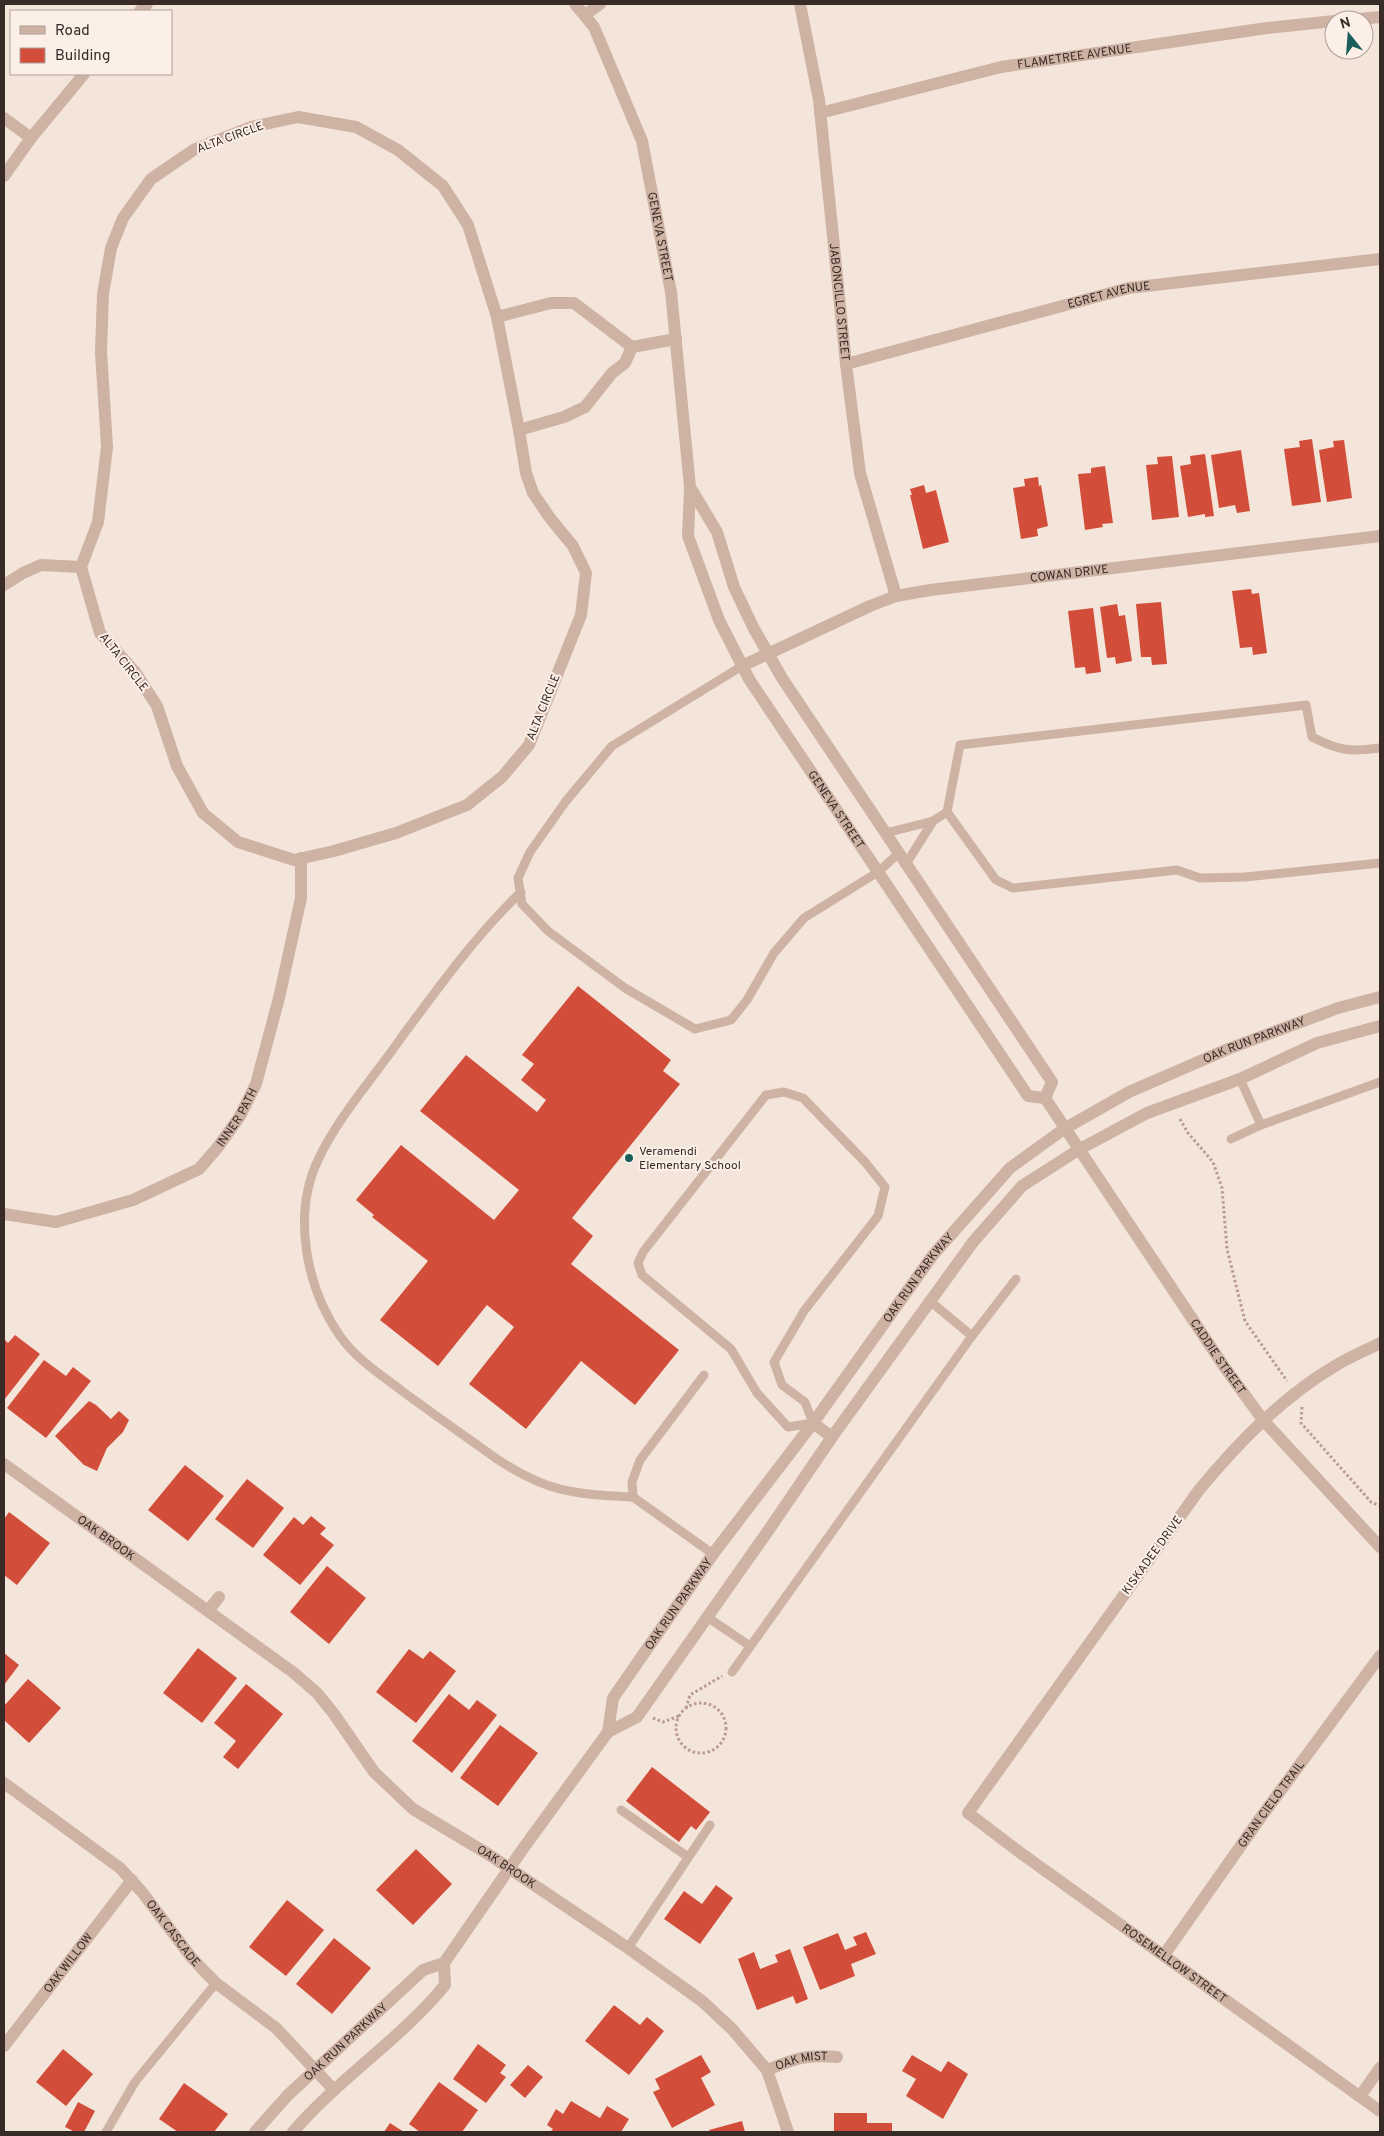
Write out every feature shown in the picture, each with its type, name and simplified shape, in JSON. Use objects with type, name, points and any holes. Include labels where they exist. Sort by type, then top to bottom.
[{"type":"street","name":"GENEVA STREET","points":[[575,4],[594,27],[642,141],[671,292],[690,488],[688,536],[719,620],[742,666],[1028,1096],[1045,1098],[1052,1082],[768,654],[734,587],[717,532],[690,488]]},
{"type":"street","points":[[585,15],[600,4]]},
{"type":"street","name":"JABONCILLO STREET","points":[[800,4],[820,113],[846,364],[860,473],[896,596]]},
{"type":"street","name":"FLAMETREE AVENUE","points":[[820,113],[1001,68],[1267,28],[1324,23]]},
{"type":"street","points":[[4,176],[31,138],[83,75]]},
{"type":"street","name":"ALTA CIRCLE","points":[[298,117],[356,127],[398,150],[443,186],[468,226],[497,317],[526,474],[533,493],[572,546],[586,573],[581,615],[529,745],[502,777],[468,806],[396,833],[334,851],[294,860],[238,842],[203,813],[178,766],[157,706],[135,672],[100,633],[81,567],[98,522],[107,447],[101,352],[103,294],[111,248],[123,218],[151,179],[195,149],[251,127],[298,117]]},
{"type":"street","points":[[4,118],[31,138]]},
{"type":"street","name":"EGRET AVENUE","points":[[846,364],[1129,288],[1380,259]]},
{"type":"street","points":[[497,317],[551,303],[574,303],[632,347],[676,339]]},
{"type":"street","points":[[519,430],[564,416],[585,407],[612,373],[624,363],[632,347]]},
{"type":"street","name":"COWAN DRIVE","points":[[742,666],[870,606],[896,596],[1058,574],[1380,536]]},
{"type":"street","points":[[4,585],[23,573],[41,566],[81,567]]},
{"type":"street","name":"INNER PATH","points":[[4,1214],[56,1222],[133,1200],[200,1169],[240,1116],[256,1084],[279,998],[301,898],[301,858]]},
{"type":"street","name":"OAK RUN PARKWAY","points":[[608,1732],[612,1698],[712,1554],[813,1423],[934,1255],[1010,1168],[1064,1129],[1129,1092],[1228,1049],[1338,1008],[1380,997]]},
{"type":"street","name":"OAK RUN PARKWAY","points":[[254,2132],[315,2069],[423,1970],[444,1963],[608,1732],[636,1717],[708,1617],[832,1437],[973,1242],[1022,1186],[1078,1150],[1147,1113],[1240,1079],[1317,1044],[1380,1026]]},
{"type":"street","points":[[1045,1098],[1078,1150]]},
{"type":"street","name":"CADDIE STREET","points":[[1078,1150],[1222,1365],[1263,1420],[1380,1546]]},
{"type":"street","name":"KISKADEE DRIVE","points":[[968,1813],[1199,1490],[1229,1454],[1263,1420],[1298,1391],[1336,1365],[1380,1344]]},
{"type":"street","points":[[813,1423],[832,1437]]},
{"type":"street","name":"OAK BROOK","points":[[4,1464],[294,1673],[317,1693],[334,1714],[374,1772],[413,1809],[628,1948],[702,2001],[732,2029],[767,2070],[788,2132]]},
{"type":"street","points":[[208,1611],[219,1597]]},
{"type":"street","name":"GRAN CIELO TRAIL","points":[[1164,1955],[1261,1817],[1380,1656]]},
{"type":"street","name":"OAK CASCADE","points":[[4,1783],[102,1854],[132,1880],[191,1958],[216,1983],[276,2028],[334,2090]]},
{"type":"street","name":"ROSEMELLOW STREET","points":[[968,1813],[1380,2111]]},
{"type":"street","name":"OAK WILLOW","points":[[4,2046],[132,1880]]},
{"type":"street","points":[[293,2132],[334,2090],[399,2034],[434,1999],[445,1985],[444,1963]]},
{"type":"street","name":"OAK MIST","points":[[767,2070],[796,2058],[812,2055],[837,2057]]},
{"type":"street","points":[[1360,2096],[1380,2068]]},
{"type":"lane","points":[[742,666],[612,746],[566,801],[530,852],[518,878],[522,904],[548,931],[625,988],[695,1029],[731,1020],[747,1000],[774,953],[804,918],[903,858],[933,822],[947,812],[960,745],[1306,705],[1312,738],[1334,748],[1344,750],[1354,751],[1380,748]]},
{"type":"lane","points":[[947,812],[996,880],[1013,888],[1177,870],[1200,878],[1245,877],[1380,862]]},
{"type":"lane","points":[[886,833],[933,822]]},
{"type":"lane","points":[[521,892],[493,920],[412,1024],[336,1127],[317,1161],[309,1192],[304,1231],[310,1273],[322,1308],[341,1337],[365,1364],[497,1459],[520,1474],[543,1485],[576,1494],[632,1497],[712,1554]]},
{"type":"lane","points":[[1240,1079],[1261,1125]]},
{"type":"lane","points":[[1231,1139],[1261,1125],[1380,1082]]},
{"type":"lane","points":[[784,1092],[803,1098],[865,1162],[884,1187],[878,1216],[804,1311],[774,1362],[782,1385],[805,1402],[813,1423],[788,1428],[757,1393],[730,1349],[642,1276],[638,1263],[643,1252],[766,1094],[784,1092]]},
{"type":"lane","points":[[732,1672],[972,1336],[1016,1279]]},
{"type":"lane","points":[[931,1302],[972,1336]]},
{"type":"lane","points":[[632,1497],[632,1482],[640,1460],[704,1375]]},
{"type":"lane","points":[[708,1617],[750,1646]]},
{"type":"lane","points":[[621,1810],[688,1857]]},
{"type":"lane","points":[[628,1948],[710,1825]]},
{"type":"lane","points":[[106,2132],[135,2082],[216,1983]]},
{"type":"path","points":[[1180,1119],[1188,1133],[1213,1162],[1222,1188],[1227,1249],[1245,1321],[1284,1378],[1298,1391],[1303,1409],[1301,1423],[1371,1502],[1380,1506]]},
{"type":"path","points":[[686,1708],[690,1696],[732,1672]]},
{"type":"path","points":[[653,1718],[663,1722],[679,1716],[686,1708],[693,1704],[710,1704],[724,1716],[727,1733],[718,1748],[702,1754],[685,1748],[679,1742],[676,1733],[679,1716]]},
{"type":"building","points":[[1312,439],[1321,502],[1292,506],[1284,449],[1300,447],[1299,441]]},
{"type":"building","points":[[1344,440],[1352,498],[1327,502],[1319,450],[1334,447],[1333,441]]},
{"type":"building","points":[[1241,450],[1250,511],[1237,513],[1235,505],[1219,508],[1211,455]]},
{"type":"building","points":[[1205,454],[1214,516],[1205,517],[1205,514],[1188,517],[1180,466],[1191,464],[1190,456]]},
{"type":"building","points":[[1172,456],[1179,517],[1152,520],[1146,465],[1158,464],[1157,457]]},
{"type":"building","points":[[1105,466],[1113,523],[1102,524],[1103,527],[1085,530],[1078,474],[1091,473],[1091,468]]},
{"type":"building","points":[[1038,477],[1048,526],[1037,529],[1038,536],[1021,539],[1013,488],[1025,486],[1024,479]]},
{"type":"building","points":[[924,485],[926,493],[936,490],[949,542],[923,549],[910,489]]},
{"type":"building","points":[[1251,589],[1252,594],[1259,593],[1267,653],[1253,655],[1252,647],[1240,648],[1232,591]]},
{"type":"building","points":[[1161,602],[1167,664],[1152,665],[1151,657],[1141,657],[1136,604]]},
{"type":"building","points":[[1117,604],[1119,616],[1125,615],[1132,661],[1116,664],[1115,657],[1107,658],[1100,607]]},
{"type":"building","points":[[1093,608],[1101,672],[1086,674],[1085,667],[1075,668],[1068,611]]},
{"type":"building","points":[[578,986],[671,1060],[663,1071],[680,1084],[572,1218],[593,1236],[571,1264],[679,1350],[635,1405],[581,1361],[526,1429],[469,1384],[514,1327],[487,1305],[438,1366],[380,1320],[428,1261],[372,1217],[374,1215],[356,1200],[401,1145],[494,1220],[519,1190],[420,1111],[466,1055],[537,1112],[546,1100],[521,1080],[534,1064],[522,1055]]},
{"type":"building","points":[[15,1335],[40,1354],[4,1400],[4,1339],[8,1343]]},
{"type":"building","points":[[44,1360],[66,1376],[73,1367],[91,1381],[46,1438],[7,1408]]},
{"type":"building","points":[[89,1401],[111,1419],[119,1411],[129,1420],[123,1432],[107,1448],[97,1471],[84,1465],[55,1436]]},
{"type":"building","points":[[185,1465],[224,1496],[188,1541],[148,1510]]},
{"type":"building","points":[[247,1479],[284,1508],[253,1548],[215,1519]]},
{"type":"building","points":[[9,1512],[50,1543],[17,1585],[4,1575],[4,1519]]},
{"type":"building","points":[[311,1516],[326,1528],[320,1534],[334,1545],[300,1585],[263,1555],[294,1517],[303,1525]]},
{"type":"building","points":[[327,1566],[366,1598],[329,1644],[290,1612]]},
{"type":"building","points":[[198,1648],[237,1678],[202,1723],[163,1693]]},
{"type":"building","points":[[409,1649],[423,1659],[430,1651],[456,1671],[416,1723],[376,1692]]},
{"type":"building","points":[[4,1653],[19,1665],[4,1685]]},
{"type":"building","points":[[28,1679],[61,1708],[29,1743],[4,1720],[4,1706]]},
{"type":"building","points":[[246,1684],[283,1714],[238,1769],[223,1757],[236,1741],[214,1723]]},
{"type":"building","points":[[449,1694],[469,1710],[477,1700],[497,1715],[452,1773],[412,1741]]},
{"type":"building","points":[[500,1725],[538,1753],[498,1806],[460,1778]]},
{"type":"building","points":[[652,1767],[710,1812],[696,1830],[691,1826],[679,1842],[626,1801]]},
{"type":"building","points":[[416,1849],[452,1884],[413,1925],[376,1890]]},
{"type":"building","points":[[716,1885],[733,1898],[700,1944],[664,1919],[684,1891],[702,1904]]},
{"type":"building","points":[[287,1900],[324,1930],[286,1976],[249,1947]]},
{"type":"building","points":[[866,1932],[876,1954],[851,1964],[855,1976],[820,1990],[803,1947],[838,1933],[845,1950],[857,1945],[853,1937]]},
{"type":"building","points":[[334,1938],[371,1968],[332,2014],[296,1984]]},
{"type":"building","points":[[790,1949],[808,1999],[796,2004],[793,1996],[757,2010],[738,1959],[754,1952],[760,1969],[778,1962],[775,1955]]},
{"type":"building","points":[[614,2005],[640,2025],[647,2017],[664,2031],[629,2075],[585,2041]]},
{"type":"building","points":[[478,2044],[506,2065],[500,2073],[506,2077],[486,2103],[453,2079]]},
{"type":"building","points":[[63,2049],[93,2074],[66,2106],[36,2082]]},
{"type":"building","points":[[701,2055],[711,2072],[701,2078],[715,2105],[672,2128],[653,2092],[660,2089],[655,2079]]},
{"type":"building","points":[[912,2055],[941,2072],[948,2061],[968,2074],[943,2119],[906,2096],[916,2079],[902,2071]]},
{"type":"building","points":[[528,2065],[543,2077],[525,2098],[510,2085]]},
{"type":"building","points":[[439,2082],[478,2110],[462,2132],[420,2132],[409,2124]]},
{"type":"building","points":[[184,2083],[228,2114],[214,2132],[178,2132],[159,2119]]},
{"type":"building","points":[[571,2101],[600,2118],[607,2106],[629,2119],[621,2132],[550,2132],[553,2129],[547,2125],[556,2109],[563,2114]]},
{"type":"building","points":[[78,2102],[95,2111],[84,2132],[75,2132],[65,2127]]},
{"type":"building","points":[[834,2113],[867,2113],[867,2123],[892,2123],[892,2132],[834,2132]]},
{"type":"building","points":[[742,2121],[745,2132],[710,2132],[709,2130]]},
{"type":"building","points":[[390,2123],[404,2132],[384,2132]]},
{"type":"place","name":"Veramendi Elementary School","points":[[629,1158]]}]
